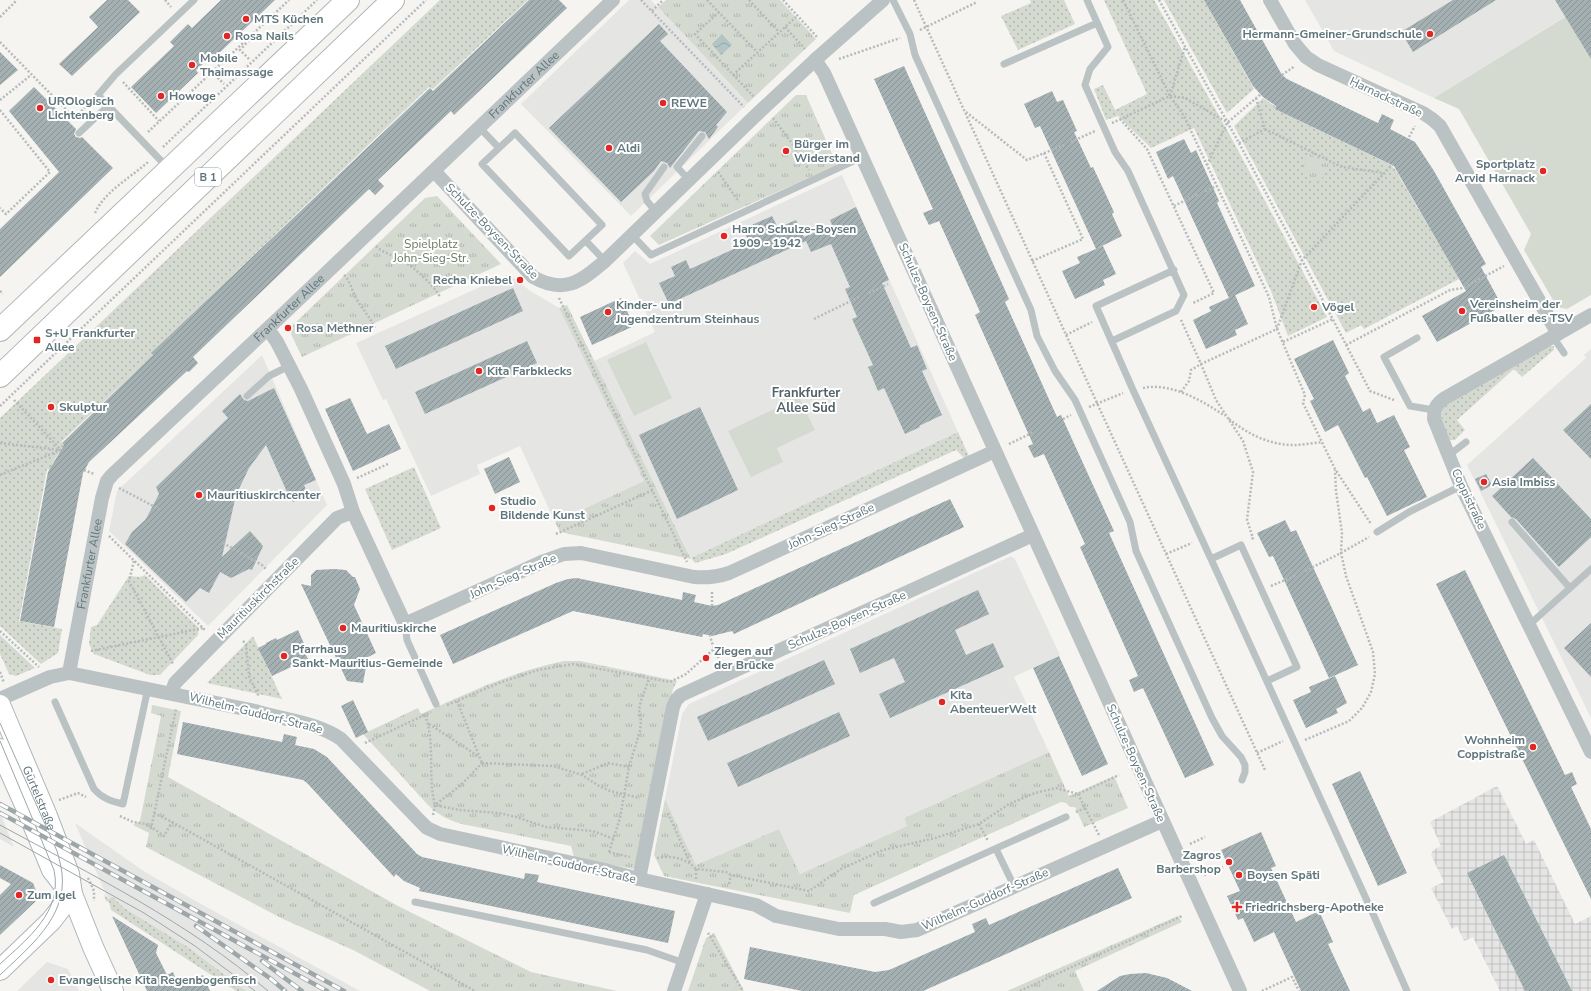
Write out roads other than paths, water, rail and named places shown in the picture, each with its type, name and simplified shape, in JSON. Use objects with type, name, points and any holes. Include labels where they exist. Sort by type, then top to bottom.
[{"type":"main road","name":"B 1","points":[[0,330],[348,0]]},
{"type":"main road","name":"B 1","points":[[0,376],[394,0]]},
{"type":"main road","name":"Gürtelstraße","points":[[0,704],[47,816],[68,874],[72,894],[93,948],[113,991]]},
{"type":"main road","name":"Gürtelstraße","points":[[0,749],[52,870],[72,894]]},
{"type":"main road","points":[[0,970],[51,921],[72,894]]},
{"type":"street","name":"Frankfurter Allee","points":[[69,673],[102,498],[107,481],[613,0]]},
{"type":"street","name":"Schulze-Boysen-Straße","points":[[434,171],[533,276],[553,285],[567,286],[584,278],[605,261],[764,107],[811,55],[883,0]]},
{"type":"street","name":"Harnackstraße","points":[[1270,0],[1295,44],[1306,57],[1318,65],[1422,113],[1440,126],[1515,260],[1555,336]]},
{"type":"street","name":"Schulze-Boysen-Straße","points":[[811,55],[824,73],[1240,991]]},
{"type":"street","points":[[1434,410],[1440,401],[1591,315]]},
{"type":"street","points":[[268,329],[277,342],[301,389],[344,484],[353,512],[405,624]]},
{"type":"street","name":"Coppistraße","points":[[1434,410],[1434,419],[1461,486],[1591,752]]},
{"type":"street","name":"John-Sieg-Straße","points":[[405,624],[548,559],[564,554],[581,553],[694,577],[712,577],[729,573],[995,451]]},
{"type":"street","name":"Mauritiuskirchstraße","points":[[175,694],[174,683],[337,518],[353,512]]},
{"type":"street","name":"Schulze-Boysen-Straße","points":[[639,879],[673,707],[681,694],[1033,535]]},
{"type":"street","name":"Wilhelm-Guddorf-Straße","points":[[0,699],[50,677],[69,673],[255,711],[315,726],[330,732],[341,739],[427,828],[440,834],[756,905],[776,916],[839,929],[885,929],[901,932],[917,930],[1162,821]]},
{"type":"street","points":[[674,991],[707,894]]},
{"type":"lane","points":[[169,170],[98,95],[116,74],[194,0]]},
{"type":"lane","points":[[893,0],[910,34],[915,54],[1031,310],[1037,336],[1055,371],[1075,400],[1130,522],[1136,552],[1212,718],[1222,736],[1241,757],[1245,765],[1245,772],[1242,780]]},
{"type":"lane","points":[[1087,0],[1108,47],[1090,69],[1085,85],[1115,152],[1128,171],[1184,295],[1176,311],[1112,341]]},
{"type":"lane","points":[[1004,64],[1097,23]]},
{"type":"lane","points":[[79,133],[108,106]]},
{"type":"lane","points":[[479,127],[499,148]]},
{"type":"lane","points":[[515,133],[602,225],[586,240],[569,256],[482,164],[515,133]]},
{"type":"lane","points":[[689,180],[677,166],[702,136]]},
{"type":"lane","points":[[632,235],[651,255],[862,156]]},
{"type":"lane","points":[[656,212],[647,201],[645,194],[664,167]]},
{"type":"lane","points":[[586,240],[605,261]]},
{"type":"lane","points":[[1174,270],[1096,306],[1407,991]]},
{"type":"lane","points":[[1555,336],[1564,354]]},
{"type":"lane","points":[[1417,338],[1384,357],[1410,406],[1434,410]]},
{"type":"lane","points":[[247,396],[269,376],[289,366]]},
{"type":"lane","points":[[1449,455],[1466,442]]},
{"type":"lane","points":[[1377,532],[1409,512],[1461,486]]},
{"type":"lane","points":[[1512,522],[1570,588]]},
{"type":"lane","points":[[1210,559],[1241,545],[1297,667],[1266,681]]},
{"type":"lane","points":[[1529,625],[1591,569]]},
{"type":"lane","points":[[405,624],[406,640],[437,707]]},
{"type":"lane","points":[[55,702],[94,789],[106,799],[123,804],[148,688]]},
{"type":"lane","points":[[874,903],[1066,816]]},
{"type":"lane","points":[[996,849],[1014,886]]},
{"type":"lane","points":[[415,902],[647,950],[684,963]]},
{"type":"water","points":[[722,34],[732,45],[721,55],[712,44]]},
{"type":"tram line","points":[[0,723],[57,851],[62,873],[62,889],[52,918],[34,942],[0,975]]},
{"type":"tram line","points":[[0,741],[54,870],[55,885],[53,899],[48,912],[21,945],[0,964]]},
{"type":"tram line","points":[[0,825],[104,881],[172,921],[237,966],[268,991]]},
{"type":"tram line","points":[[0,833],[144,913],[195,946],[255,991]]},
{"type":"railway","points":[[0,804],[344,991]]},
{"type":"railway","points":[[0,813],[327,991]]},
{"type":"railway","points":[[196,926],[271,979],[285,991]]},
{"type":"railway","points":[[262,961],[302,991]]},
{"type":"place","name":"MTS Küchen","points":[[246,19]]},
{"type":"place","name":"Hermann-Gmeiner-Grundschule","points":[[1430,34]]},
{"type":"place","name":"Rosa Nails","points":[[227,36]]},
{"type":"place","name":"Mobile Thaimassage","points":[[192,65]]},
{"type":"place","name":"Howoge","points":[[161,96]]},
{"type":"place","name":"REWE","points":[[663,103]]},
{"type":"place","name":"UROlogisch Lichtenberg","points":[[40,108]]},
{"type":"place","name":"Aldi","points":[[609,148]]},
{"type":"place","name":"Bürger im Widerstand","points":[[786,151]]},
{"type":"place","name":"Sportplatz Arvid Harnack","points":[[1543,171]]},
{"type":"place","name":"Harro Schulze-Boysen 1909 - 1942","points":[[724,236]]},
{"type":"place","name":"Recha Kniebel","points":[[520,280]]},
{"type":"place","name":"Vögel","points":[[1314,307]]},
{"type":"place","name":"Vereinsheim der Fußballer des TSV","points":[[1462,311]]},
{"type":"place","name":"Kinder- und Jugendzentrum Steinhaus","points":[[608,312]]},
{"type":"place","name":"Rosa Methner","points":[[288,328]]},
{"type":"place","name":"S+U Frankfurter Allee","points":[[37,340]]},
{"type":"place","name":"Kita Farbklecks","points":[[479,371]]},
{"type":"place","name":"Skulptur","points":[[51,407]]},
{"type":"place","name":"Asia Imbiss","points":[[1484,482]]},
{"type":"place","name":"Mauritiuskirchcenter","points":[[199,495]]},
{"type":"place","name":"Studio Bildende Kunst","points":[[492,508]]},
{"type":"place","name":"Mauritiuskirche","points":[[343,628]]},
{"type":"place","name":"Pfarrhaus Sankt-Mauritius-Gemeinde","points":[[284,656]]},
{"type":"place","name":"Ziegen auf der Brücke","points":[[706,658]]},
{"type":"place","name":"Kita AbenteuerWelt","points":[[942,702]]},
{"type":"place","name":"Wohnheim Coppistraße","points":[[1533,747]]},
{"type":"place","name":"Zagros Barbershop","points":[[1229,862]]},
{"type":"place","name":"Boysen Späti","points":[[1239,875]]},
{"type":"place","name":"Zum Igel","points":[[19,895]]},
{"type":"place","name":"Friedrichsberg-Apotheke","points":[[1237,907]]},
{"type":"place","name":"Evangelische Kita Regenbogenfisch","points":[[51,980]]},
{"type":"district","name":"Frankfurter Allee Süd","points":[[806,400]]},
{"type":"park label","name":"Spielplatz John-Sieg-Str.","points":[[431,251]]}]
